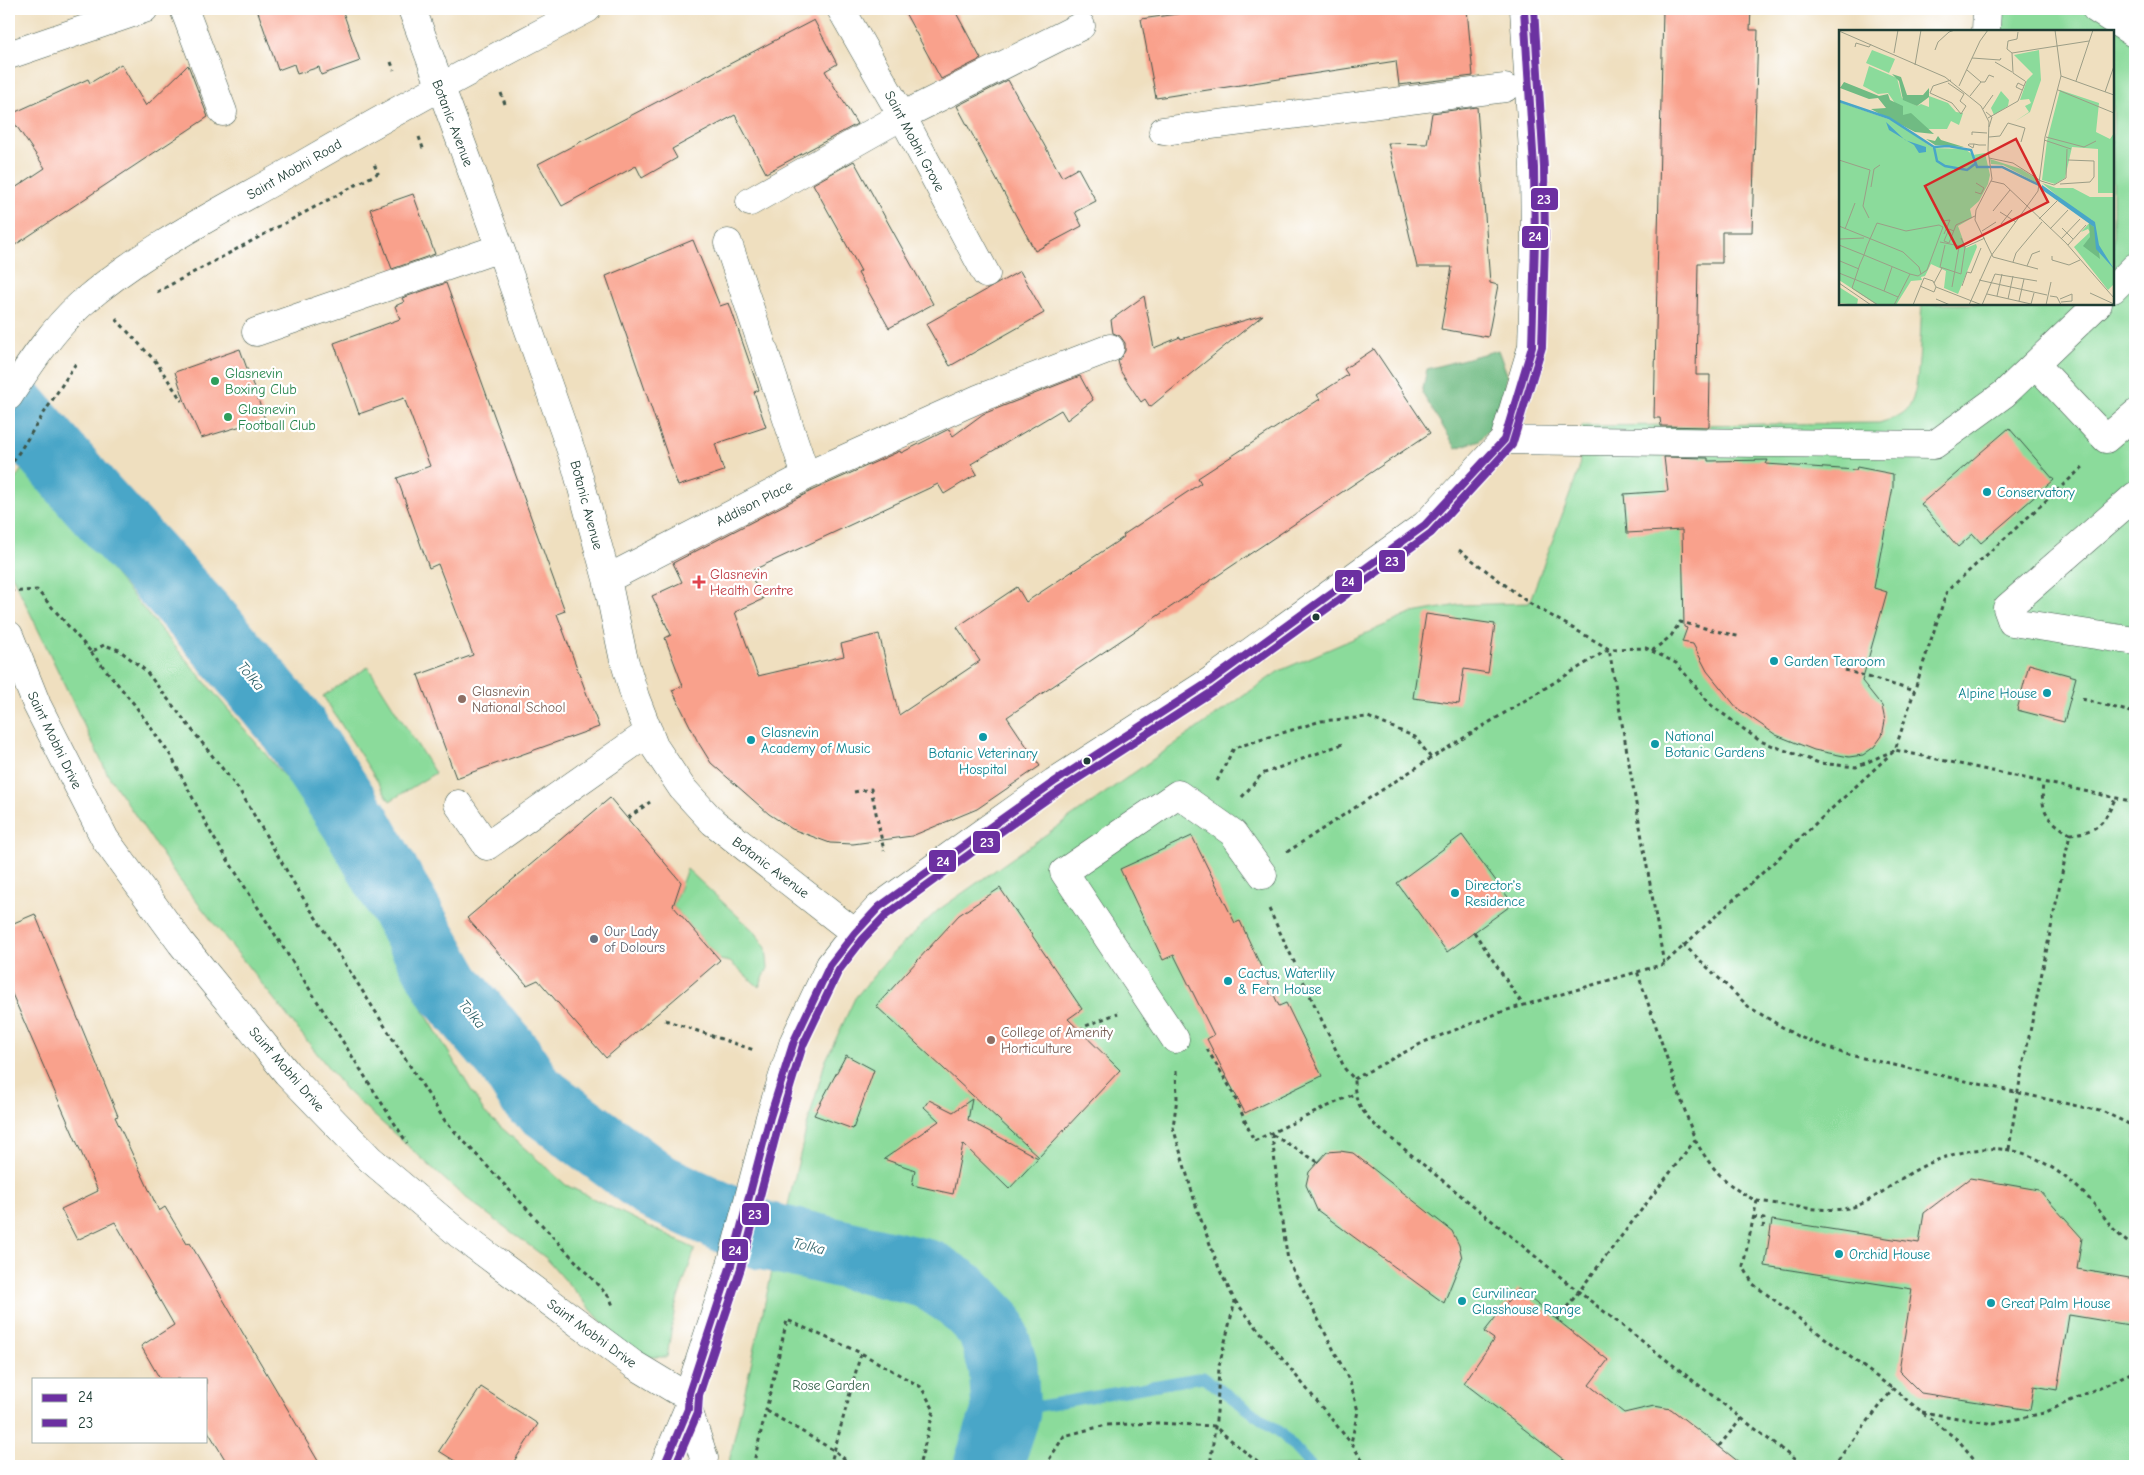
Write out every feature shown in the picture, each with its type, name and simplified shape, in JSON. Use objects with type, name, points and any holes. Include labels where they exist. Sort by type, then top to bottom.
[{"type":"street","points":[[9,56],[144,9]]},
{"type":"street","points":[[184,9],[223,112]]},
{"type":"street","name":"Botanic Avenue","points":[[412,9],[500,248],[574,458],[607,579],[623,656],[654,746],[682,788],[713,822],[855,932]]},
{"type":"street","name":"Saint Mobhi Road","points":[[9,396],[49,338],[80,305],[130,266],[192,226],[394,111],[588,9]]},
{"type":"street","name":"Saint Mobhi Grove","points":[[841,9],[902,116],[986,274]]},
{"type":"street","points":[[664,1466],[689,1401],[731,1265],[764,1141],[794,1041],[830,965],[855,932],[879,907],[972,840],[1054,782],[1209,682],[1425,525],[1504,440],[1532,347],[1534,195],[1524,9]]},
{"type":"street","points":[[1986,30],[1987,9]]},
{"type":"street","points":[[2098,9],[2135,34]]},
{"type":"street","points":[[750,202],[902,116],[1081,26]]},
{"type":"street","points":[[1162,131],[1505,88]]},
{"type":"street","points":[[728,243],[806,476]]},
{"type":"street","points":[[256,332],[500,248]]},
{"type":"street","points":[[2114,288],[2135,267]]},
{"type":"street","points":[[1504,440],[1934,445],[2004,394],[2097,305]]},
{"type":"street","name":"Addison Place","points":[[607,579],[806,476],[980,398],[1110,348]]},
{"type":"street","points":[[2036,364],[2106,439],[2135,414]]},
{"type":"street","points":[[2135,496],[2007,608],[2012,622],[2135,641]]},
{"type":"street","name":"Saint Mobhi Drive","points":[[9,635],[37,705],[104,839],[181,943],[287,1073],[370,1159],[459,1234],[633,1364],[676,1390],[689,1401]]},
{"type":"street","points":[[458,804],[487,846],[649,732]]},
{"type":"street","points":[[1175,1039],[1064,872],[1178,794],[1233,832],[1263,875]]},
{"type":"street","points":[[689,1401],[704,1458],[702,1466]]},
{"type":"path","points":[[391,62],[394,70]]},
{"type":"path","points":[[418,136],[424,151]]},
{"type":"path","points":[[152,295],[378,173]]},
{"type":"path","points":[[120,312],[113,317],[161,368],[182,401]]},
{"type":"path","points":[[9,468],[77,363]]},
{"type":"path","points":[[1354,1079],[1424,1042],[1523,1005],[1664,964],[1683,944],[1894,750],[1947,592],[2092,458],[2106,439]]},
{"type":"path","points":[[1459,550],[1529,603],[1609,649]]},
{"type":"path","points":[[10,592],[37,590],[92,652],[134,704],[171,756],[212,835],[407,1144]]},
{"type":"path","points":[[1652,651],[1671,636],[1680,622],[1741,637]]},
{"type":"path","points":[[92,652],[104,645],[120,650],[145,670],[240,792],[295,885],[445,1121],[610,1298],[616,1313]]},
{"type":"path","points":[[1803,1466],[1579,1292],[1376,1126],[1363,1112],[1354,1094],[1354,1079],[1345,1069],[1264,899],[1263,875],[1277,858],[1431,758],[1609,649],[1646,648],[1676,663],[1711,705],[1760,741],[1819,763],[1856,767],[1894,750],[2115,799],[2134,802],[2135,794]]},
{"type":"path","points":[[1609,649],[1664,964]]},
{"type":"path","points":[[1844,670],[1914,691]]},
{"type":"path","points":[[2082,699],[2135,713]]},
{"type":"path","points":[[1213,789],[1234,748],[1321,721],[1368,717],[1415,737],[1431,758]]},
{"type":"path","points":[[1237,802],[1262,774],[1345,743]]},
{"type":"path","points":[[2043,783],[2041,800],[2046,815],[2056,825],[2070,834],[2086,833],[2099,826],[2115,799]]},
{"type":"path","points":[[854,792],[871,789],[884,851]]},
{"type":"path","points":[[628,818],[652,801]]},
{"type":"path","points":[[2009,1148],[2018,1091],[2070,834]]},
{"type":"path","points":[[1474,932],[1523,1005]]},
{"type":"path","points":[[1683,944],[1749,1007],[1797,1036],[1845,1054],[2018,1091],[2104,1112],[2135,1127]]},
{"type":"path","points":[[1637,971],[1694,1140],[1709,1164],[1724,1181],[1739,1193],[1756,1201],[1829,1210],[1857,1206],[1909,1174],[1954,1154],[2009,1148],[2036,1159],[2061,1174],[2092,1202],[2122,1240],[2135,1247]]},
{"type":"path","points":[[1080,1031],[1086,1026],[1148,1000]]},
{"type":"path","points":[[665,1020],[754,1050]]},
{"type":"path","points":[[1354,1094],[1254,1142],[1230,1089],[1198,1031],[1175,1039],[1177,1098],[1173,1127],[1197,1209],[1220,1271],[1235,1301],[1351,1443],[1366,1466]]},
{"type":"path","points":[[1272,1134],[1318,1162]]},
{"type":"path","points":[[1272,1134],[1279,1203],[1288,1260],[1350,1382],[1358,1411],[1351,1443]]},
{"type":"path","points":[[1557,1320],[1694,1140]]},
{"type":"path","points":[[1756,1201],[1743,1266],[1753,1284],[1959,1441],[1980,1466]]},
{"type":"path","points":[[1753,1216],[1764,1219],[1763,1229]]},
{"type":"path","points":[[1210,1466],[1217,1412],[1218,1366],[1235,1301]]},
{"type":"path","points":[[753,1466],[787,1320],[861,1353],[921,1387],[934,1410],[919,1466]]},
{"type":"path","points":[[830,1466],[836,1452],[861,1353]]},
{"type":"path","points":[[1922,1412],[1994,1424],[2044,1413],[2135,1371]]},
{"type":"path","points":[[1834,1466],[1893,1389]]},
{"type":"path","points":[[767,1411],[836,1452],[853,1466]]},
{"type":"path","points":[[1719,1446],[1742,1418]]},
{"type":"path","points":[[1045,1466],[1064,1436],[1106,1426],[1158,1423],[1214,1426],[1262,1466]]},
{"type":"green space","name":"National Botanic Gardens","points":[[1979,9],[2135,9],[2135,1466],[728,1466],[806,1130],[825,1062],[855,998],[892,954],[937,911],[1279,671],[1413,613],[1458,605],[1529,603],[1579,470],[1582,426],[1879,423],[1903,413],[1909,407],[1913,398],[1918,373],[1922,305],[2114,305],[2114,30],[1975,30]]},
{"type":"green space","points":[[1498,350],[1507,374],[1504,398],[1497,420],[1480,440],[1456,448],[1422,393],[1427,369]]},
{"type":"green space","points":[[28,459],[110,569],[336,838],[416,998],[485,1113],[566,1185],[695,1249],[675,1307],[667,1357],[642,1357],[613,1335],[546,1258],[461,1194],[346,1090],[178,878],[108,775],[9,569],[9,489]]},
{"type":"green space","points":[[368,667],[435,773],[390,801],[323,696]]},
{"type":"green space","points":[[687,869],[756,933],[766,948],[768,968],[759,987],[730,962],[720,960],[673,906]]},
{"type":"building","points":[[257,9],[342,9],[360,61],[321,75],[319,67],[297,74],[294,64],[278,70]]},
{"type":"building","points":[[903,9],[954,9],[981,59],[941,79]]},
{"type":"building","points":[[1213,9],[1467,9],[1473,76],[1399,85],[1396,61],[1156,98],[1141,19]]},
{"type":"building","points":[[1663,9],[1751,9],[1750,30],[1758,30],[1752,232],[1722,232],[1722,263],[1698,263],[1696,375],[1710,375],[1709,427],[1661,426],[1660,418],[1654,418]]},
{"type":"building","points":[[814,20],[837,64],[825,71],[857,124],[766,173],[735,115],[672,149],[677,158],[642,178],[636,166],[562,206],[538,164]]},
{"type":"building","points":[[121,64],[146,106],[188,65],[208,117],[9,249],[9,192],[45,168],[9,115],[88,79],[90,83]]},
{"type":"building","points":[[1008,80],[1062,177],[1078,168],[1096,201],[1075,212],[1082,226],[1035,251],[957,106]]},
{"type":"building","points":[[1477,107],[1490,283],[1498,285],[1488,337],[1441,329],[1452,267],[1417,267],[1388,143],[1427,144],[1432,113]]},
{"type":"building","points":[[854,161],[933,304],[889,328],[858,273],[861,271],[813,184]]},
{"type":"building","points":[[413,194],[435,254],[392,269],[370,209]]},
{"type":"building","points":[[693,240],[720,306],[729,303],[759,390],[754,392],[766,427],[715,444],[724,471],[678,486],[606,276]]},
{"type":"building","points":[[1020,271],[1044,313],[950,366],[926,324]]},
{"type":"building","points":[[446,283],[565,611],[557,614],[599,727],[456,778],[418,675],[473,655],[438,564],[429,568],[397,478],[430,466],[404,398],[359,414],[334,343],[400,319],[395,306],[404,302],[402,298]]},
{"type":"building","points":[[1144,296],[1154,348],[1180,337],[1181,339],[1263,315],[1150,407],[1145,399],[1141,402],[1121,372],[1118,361],[1125,351],[1125,343],[1120,336],[1113,333],[1111,320]]},
{"type":"building","points":[[240,349],[265,419],[201,438],[186,405],[175,372]]},
{"type":"building","points":[[1374,349],[1430,433],[1007,717],[1040,766],[977,809],[912,836],[853,844],[830,843],[792,829],[769,814],[711,763],[698,742],[672,690],[683,686],[665,638],[671,635],[652,596],[682,582],[673,563],[813,490],[900,451],[901,453],[949,429],[953,436],[983,414],[1080,376],[1093,400],[1067,420],[1061,410],[971,464],[977,474],[944,494],[938,484],[749,572],[763,599],[735,612],[758,676],[844,656],[841,644],[879,634],[899,715],[980,661],[957,627],[1017,587],[1026,602],[1124,537],[1123,535],[1201,483],[1198,478],[1320,399],[1317,395],[1348,375],[1344,369]]},
{"type":"building","name":"Conservatory","points":[[2009,428],[2054,480],[1981,543],[1973,534],[1958,547],[1921,504]]},
{"type":"building","points":[[1664,457],[1708,458],[1708,461],[1768,460],[1766,464],[1856,470],[1857,467],[1893,474],[1893,487],[1874,588],[1887,592],[1862,681],[1882,706],[1885,721],[1882,736],[1874,747],[1863,755],[1849,757],[1814,750],[1776,735],[1737,708],[1707,671],[1693,644],[1682,642],[1687,628],[1684,627],[1682,530],[1627,533],[1624,494],[1668,491]]},
{"type":"building","points":[[1426,614],[1495,624],[1488,673],[1464,669],[1459,704],[1413,698]]},
{"type":"building","name":"Alpine House","points":[[2029,664],[2076,677],[2064,722],[2017,710]]},
{"type":"building","name":"Our Lady of Dolours","points":[[610,798],[681,882],[673,906],[720,960],[606,1058],[538,980],[527,985],[467,918]]},
{"type":"building","name":"Director's Residence","points":[[1462,835],[1513,904],[1447,952],[1397,883]]},
{"type":"building","name":"Cactus, Waterlily & Fern House","points":[[1192,836],[1235,923],[1240,921],[1279,1006],[1286,1003],[1322,1076],[1245,1113],[1207,1039],[1214,1035],[1174,955],[1163,960],[1120,869]]},
{"type":"building","points":[[1000,888],[1082,1009],[1068,1019],[1120,1070],[1039,1157],[876,1006],[959,915]]},
{"type":"building","points":[[35,914],[118,1116],[115,1117],[159,1211],[165,1207],[187,1244],[190,1243],[321,1466],[229,1466],[208,1431],[208,1378],[159,1378],[141,1346],[174,1325],[115,1222],[77,1240],[61,1209],[98,1191],[9,987],[9,925]]},
{"type":"building","points":[[846,1055],[874,1070],[853,1129],[814,1115]]},
{"type":"building","points":[[972,1099],[968,1120],[1038,1158],[1009,1189],[963,1144],[953,1194],[912,1185],[915,1170],[884,1159],[939,1121],[924,1107],[929,1100],[953,1112]]},
{"type":"building","points":[[1327,1152],[1353,1153],[1452,1231],[1459,1245],[1462,1258],[1444,1303],[1317,1210],[1306,1185],[1309,1172]]},
{"type":"building","name":"Great Palm House","points":[[1970,1178],[2039,1190],[2082,1238],[2077,1269],[2135,1279],[2135,1326],[2069,1315],[2057,1390],[2034,1386],[2030,1410],[1921,1393],[1899,1371],[1912,1289],[1765,1266],[1772,1220],[1919,1243],[1924,1213]]},
{"type":"building","name":"Curvilinear Glasshouse Range","points":[[1518,1289],[1608,1360],[1589,1385],[1624,1413],[1654,1406],[1671,1409],[1744,1466],[1572,1466],[1464,1383],[1494,1339],[1484,1332]]},
{"type":"building","points":[[481,1387],[538,1424],[511,1466],[463,1466],[439,1451]]},
{"type":"waterway","name":"Tolka","points":[[9,403],[92,499],[212,630],[290,723],[357,824],[449,987],[510,1059],[533,1095],[657,1187],[761,1235],[928,1274],[962,1296],[991,1326],[1003,1366],[1006,1412],[988,1466]]},
{"type":"waterway","points":[[1006,1412],[1203,1377],[1282,1434],[1311,1466]]},
{"type":"transit line","name":"24","points":[[664,1466],[688,1409],[689,1393],[731,1265],[770,1117],[794,1041],[830,965],[855,933],[879,907],[972,840],[1054,782],[1209,682],[1425,525],[1504,440],[1532,347],[1535,241],[1534,168],[1524,9]]},
{"type":"transit line","name":"23","points":[[675,1466],[698,1412],[699,1395],[741,1268],[780,1120],[803,1045],[839,970],[863,939],[886,915],[978,848],[1060,790],[1215,690],[1431,533],[1512,445],[1542,347],[1545,241],[1544,168],[1534,9]]},
{"type":"place","name":"Glasnevin Boxing Club","points":[[215,381]]},
{"type":"place","name":"Glasnevin Football Club","points":[[228,417]]},
{"type":"place","name":"Conservatory","points":[[1987,492]]},
{"type":"place","name":"Glasnevin Health Centre","points":[[699,582]]},
{"type":"place","name":"Garden Tearoom","points":[[1774,661]]},
{"type":"place","name":"Alpine House","points":[[2047,693]]},
{"type":"place","name":"Glasnevin National School","points":[[462,699]]},
{"type":"place","name":"Botanic Veterinary Hospital","points":[[983,737]]},
{"type":"place","name":"Glasnevin Academy of Music","points":[[751,740]]},
{"type":"place","name":"National Botanic Gardens","points":[[1655,744]]},
{"type":"place","name":"Director's Residence","points":[[1455,893]]},
{"type":"place","name":"Our Lady of Dolours","points":[[594,939]]},
{"type":"place","name":"Cactus, Waterlily & Fern House","points":[[1228,981]]},
{"type":"place","name":"College of Amenity Horticulture","points":[[991,1040]]},
{"type":"place","name":"Orchid House","points":[[1839,1254]]},
{"type":"place","name":"Curvilinear Glasshouse Range","points":[[1462,1301]]},
{"type":"place","name":"Great Palm House","points":[[1991,1303]]},
{"type":"park label","name":"Rose Garden","points":[[831,1385]]}]
